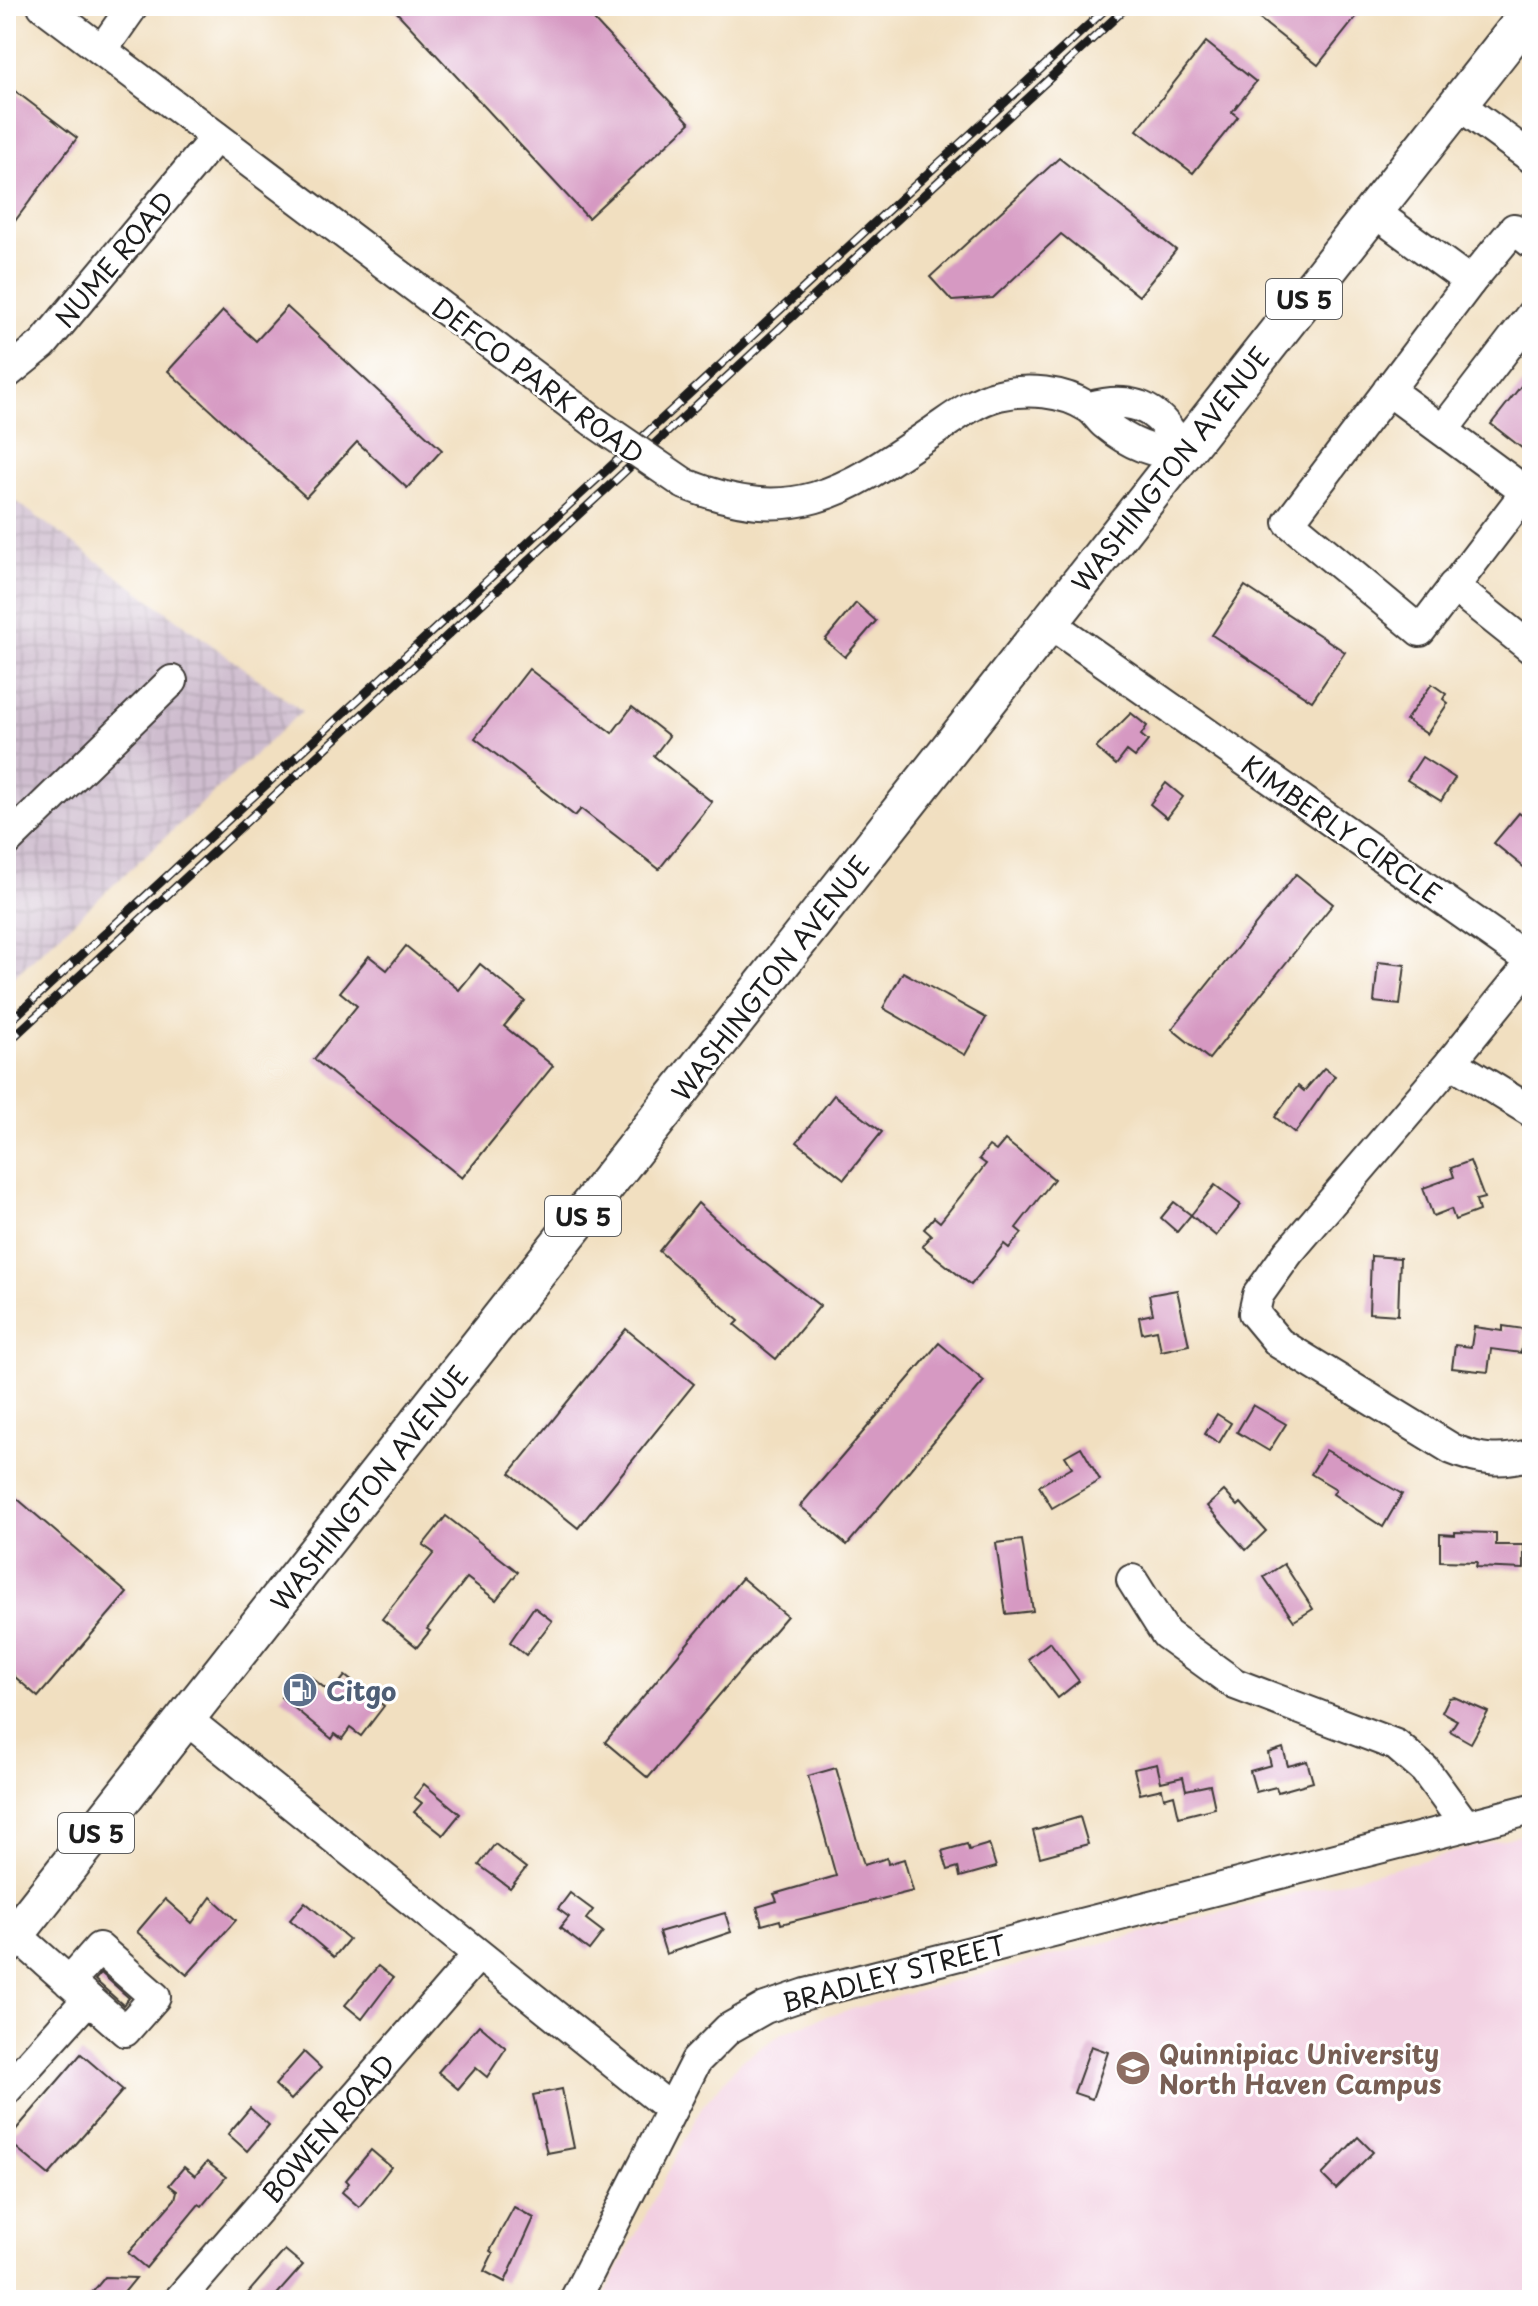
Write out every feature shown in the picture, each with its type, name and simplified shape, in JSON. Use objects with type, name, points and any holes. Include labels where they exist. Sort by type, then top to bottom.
[{"type":"main road","name":"WASHINGTON AVENUE","points":[[11,1940],[1532,10]]},
{"type":"street","name":"DEFCO PARK ROAD","points":[[43,6],[653,466],[685,484],[720,498],[755,505],[791,502],[832,493],[867,477],[970,407],[998,395],[1046,393],[1090,407],[1111,429],[1148,450],[1182,454]]},
{"type":"street","points":[[102,50],[133,6]]},
{"type":"street","points":[[1458,104],[1532,158]]},
{"type":"street","name":"NUME ROAD","points":[[6,374],[43,344],[216,137]]},
{"type":"street","points":[[1373,211],[1470,282]]},
{"type":"street","points":[[1388,390],[1530,491],[1420,631],[1289,522],[1388,390],[1470,282],[1514,229],[1532,243]]},
{"type":"street","points":[[1443,430],[1532,314]]},
{"type":"street","points":[[1453,586],[1532,649]]},
{"type":"street","name":"KIMBERLY CIRCLE","points":[[1048,622],[1532,962],[1288,1253],[1258,1295],[1254,1313],[1279,1343],[1452,1449],[1478,1459],[1504,1462],[1532,1454]]},
{"type":"street","points":[[6,842],[172,681]]},
{"type":"street","points":[[1451,1062],[1532,1112]]},
{"type":"street","points":[[1132,1580],[1166,1634],[1235,1684],[1396,1745],[1425,1770],[1466,1826]]},
{"type":"street","points":[[186,1719],[671,2109]]},
{"type":"street","name":"BRADLEY STREET","points":[[575,2300],[696,2061],[728,2029],[765,2008],[821,1990],[1532,1809]]},
{"type":"street","points":[[6,2090],[78,1990],[99,1948],[155,1997],[125,2031],[78,1990],[11,1940]]},
{"type":"street","name":"BOWEN ROAD","points":[[179,2300],[477,1956]]},
{"type":"shaded area","points":[[6,494],[302,711],[6,984]]},
{"type":"shaded area","name":"Quinnipiac University North Haven Campus","points":[[1532,1832],[1532,2300],[602,2300],[701,2108],[741,2061],[783,2033],[826,2016],[914,1992]]},
{"type":"building","points":[[391,6],[581,6],[690,123],[588,218]]},
{"type":"building","points":[[1243,6],[1365,6],[1318,65]]},
{"type":"building","points":[[1206,42],[1256,82],[1232,112],[1238,117],[1193,173],[1137,130]]},
{"type":"building","points":[[6,84],[77,138],[6,233]]},
{"type":"building","points":[[1059,158],[1176,250],[1139,296],[1061,234],[993,298],[952,301],[930,277]]},
{"type":"building","points":[[287,307],[442,450],[407,488],[357,442],[306,497],[168,371],[223,311],[256,341]]},
{"type":"building","points":[[1532,372],[1532,456],[1491,424]]},
{"type":"building","points":[[1245,586],[1345,652],[1312,701],[1212,635]]},
{"type":"building","points":[[856,603],[876,621],[845,657],[825,640]]},
{"type":"building","points":[[529,669],[612,733],[632,707],[669,736],[654,756],[712,802],[659,869],[581,809],[575,816],[475,738]]},
{"type":"building","points":[[1432,684],[1446,694],[1443,699],[1448,703],[1427,734],[1406,720]]},
{"type":"building","points":[[1131,713],[1147,726],[1141,735],[1148,741],[1135,757],[1127,751],[1116,765],[1096,748]]},
{"type":"building","points":[[1422,757],[1455,778],[1441,801],[1407,780]]},
{"type":"building","points":[[1166,783],[1183,797],[1167,818],[1150,804]]},
{"type":"building","points":[[1519,813],[1532,823],[1532,874],[1494,843]]},
{"type":"building","points":[[1296,874],[1333,904],[1209,1059],[1172,1029]]},
{"type":"building","points":[[406,946],[459,990],[480,964],[525,1001],[504,1026],[553,1066],[462,1178],[314,1059],[357,1006],[340,992],[369,956],[387,970]]},
{"type":"building","points":[[1378,962],[1405,965],[1400,1005],[1374,1002]]},
{"type":"building","points":[[903,972],[986,1018],[965,1055],[883,1008]]},
{"type":"building","points":[[1324,1068],[1335,1076],[1295,1133],[1275,1117],[1298,1086],[1304,1091]]},
{"type":"building","points":[[834,1095],[882,1132],[844,1179],[797,1142]]},
{"type":"building","points":[[1005,1140],[1054,1179],[1016,1228],[1022,1233],[1009,1248],[1004,1244],[971,1285],[922,1246],[931,1235],[924,1229],[934,1217],[940,1222],[986,1164],[979,1159],[989,1146],[996,1151]]},
{"type":"building","points":[[1470,1161],[1484,1198],[1476,1200],[1479,1211],[1455,1220],[1451,1209],[1433,1216],[1423,1188],[1454,1177],[1451,1168]]},
{"type":"building","points":[[1215,1185],[1241,1205],[1216,1236],[1191,1215]]},
{"type":"building","points":[[1174,1202],[1191,1215],[1177,1232],[1161,1218]]},
{"type":"building","points":[[698,1203],[753,1254],[820,1306],[776,1359],[735,1325],[739,1321],[659,1251]]},
{"type":"building","points":[[1371,1256],[1400,1258],[1398,1315],[1369,1313]]},
{"type":"building","points":[[1177,1290],[1189,1345],[1161,1351],[1157,1330],[1142,1333],[1139,1317],[1153,1314],[1149,1295]]},
{"type":"building","points":[[1503,1326],[1524,1329],[1521,1353],[1491,1349],[1488,1372],[1452,1368],[1455,1345],[1471,1347],[1474,1327],[1503,1331]]},
{"type":"building","points":[[626,1329],[694,1384],[578,1528],[510,1473]]},
{"type":"building","points":[[939,1343],[984,1381],[847,1545],[800,1506]]},
{"type":"building","points":[[1253,1405],[1286,1424],[1269,1451],[1237,1432]]},
{"type":"building","points":[[1217,1414],[1231,1423],[1219,1443],[1205,1434]]},
{"type":"building","points":[[1081,1447],[1100,1480],[1052,1508],[1039,1486],[1072,1467],[1065,1456]]},
{"type":"building","points":[[1326,1450],[1402,1494],[1383,1527],[1333,1494],[1336,1489],[1311,1474]]},
{"type":"building","points":[[6,1489],[127,1593],[38,1697],[6,1669]]},
{"type":"building","points":[[1224,1491],[1238,1506],[1241,1503],[1266,1531],[1246,1550],[1207,1506]]},
{"type":"building","points":[[446,1516],[518,1572],[496,1600],[467,1578],[427,1629],[430,1631],[417,1647],[382,1619],[434,1553],[423,1545]]},
{"type":"building","points":[[1455,1532],[1496,1533],[1496,1545],[1524,1545],[1524,1569],[1476,1567],[1477,1562],[1440,1561],[1440,1534],[1455,1535]]},
{"type":"building","points":[[1022,1540],[1033,1611],[1006,1614],[996,1543]]},
{"type":"building","points":[[1284,1564],[1313,1609],[1294,1621],[1264,1577]]},
{"type":"building","points":[[742,1578],[787,1616],[648,1778],[605,1742]]},
{"type":"building","points":[[534,1607],[552,1621],[526,1655],[510,1642]]},
{"type":"building","points":[[1050,1642],[1079,1681],[1058,1698],[1028,1659]]},
{"type":"building","points":[[302,1670],[331,1693],[345,1676],[384,1706],[361,1736],[350,1728],[342,1739],[335,1734],[332,1739],[281,1697]]},
{"type":"building","points":[[1454,1697],[1488,1712],[1471,1743],[1450,1731],[1457,1720],[1442,1712],[1449,1698]]},
{"type":"building","points":[[1283,1748],[1288,1766],[1307,1761],[1313,1782],[1278,1792],[1276,1787],[1256,1792],[1250,1771],[1271,1765],[1268,1753]]},
{"type":"building","points":[[1157,1764],[1161,1782],[1183,1777],[1186,1790],[1210,1785],[1215,1808],[1179,1817],[1174,1795],[1164,1798],[1162,1789],[1140,1794],[1134,1769]]},
{"type":"building","points":[[836,1768],[864,1865],[887,1858],[888,1864],[904,1859],[913,1891],[781,1924],[780,1920],[762,1925],[757,1907],[777,1901],[774,1894],[836,1876],[808,1776]]},
{"type":"building","points":[[424,1784],[460,1814],[443,1835],[414,1812],[422,1803],[414,1797]]},
{"type":"building","points":[[1080,1817],[1088,1844],[1040,1857],[1033,1831]]},
{"type":"building","points":[[495,1844],[526,1868],[510,1888],[479,1865]]},
{"type":"building","points":[[967,1844],[969,1850],[989,1844],[996,1867],[960,1877],[958,1867],[948,1870],[942,1851]]},
{"type":"building","points":[[570,1893],[593,1910],[586,1919],[603,1932],[589,1950],[560,1928],[569,1917],[558,1909]]},
{"type":"building","points":[[211,1897],[236,1920],[187,1975],[137,1932],[165,1899],[192,1923]]},
{"type":"building","points":[[305,1902],[349,1939],[334,1957],[290,1920]]},
{"type":"building","points":[[725,1913],[731,1932],[666,1954],[659,1932]]},
{"type":"building","points":[[378,1966],[393,1978],[362,2019],[345,2005]]},
{"type":"building","points":[[101,1973],[129,1998],[123,2005],[95,1980]]},
{"type":"building","points":[[479,2025],[506,2048],[487,2077],[476,2068],[458,2089],[438,2072]]},
{"type":"building","points":[[1091,2046],[1108,2052],[1092,2099],[1074,2093]]},
{"type":"building","points":[[304,2052],[321,2068],[291,2100],[275,2085]]},
{"type":"building","points":[[81,2054],[123,2090],[49,2175],[7,2140]]},
{"type":"building","points":[[562,2089],[574,2148],[547,2153],[533,2095]]},
{"type":"building","points":[[250,2108],[269,2125],[247,2151],[228,2134]]},
{"type":"building","points":[[1358,2137],[1373,2152],[1336,2189],[1322,2175]]},
{"type":"building","points":[[371,2150],[391,2167],[359,2207],[342,2192],[349,2183],[346,2180]]},
{"type":"building","points":[[207,2162],[226,2177],[202,2206],[199,2204],[146,2268],[128,2253],[175,2199],[177,2191],[169,2185],[184,2167],[195,2176]]},
{"type":"building","points":[[514,2207],[534,2218],[505,2282],[484,2271],[493,2253],[490,2251]]},
{"type":"building","points":[[285,2250],[303,2265],[272,2300],[257,2300],[248,2293]]},
{"type":"building","points":[[105,2277],[136,2278],[118,2300],[86,2300]]},
{"type":"railway","points":[[6,1025],[1109,6]]},
{"type":"railway","points":[[6,1044],[1128,6]]},
{"type":"place","name":"Citgo","points":[[300,1690]]},
{"type":"place","name":"Quinnipiac University North Haven Campus","points":[[1133,2068]]}]
